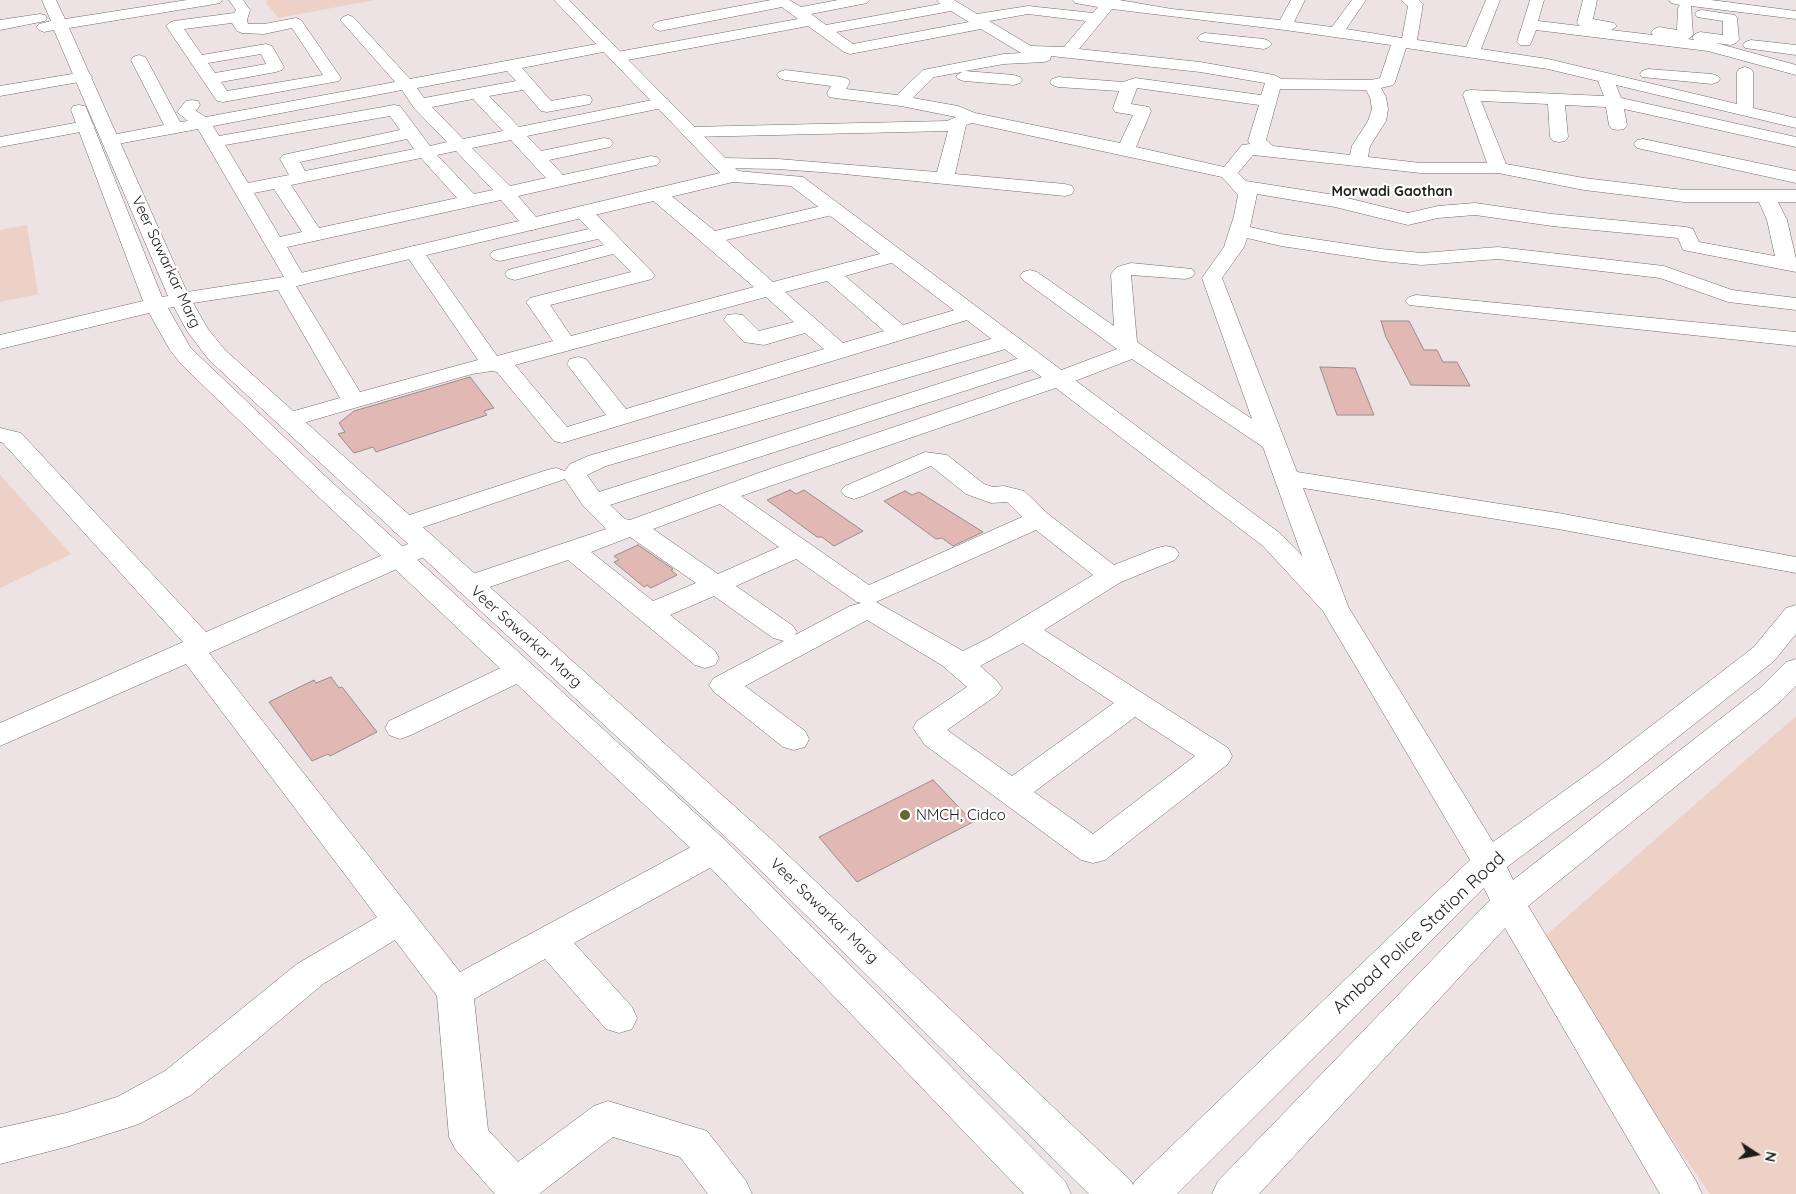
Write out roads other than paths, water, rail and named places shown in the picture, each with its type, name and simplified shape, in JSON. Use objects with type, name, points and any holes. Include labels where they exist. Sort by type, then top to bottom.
[{"type":"street","points":[[0,25],[45,14],[213,0]]},
{"type":"street","points":[[236,0],[244,10],[239,23],[242,28],[264,29],[296,23],[333,78],[223,97],[174,26],[240,17]]},
{"type":"street","points":[[564,0],[726,169],[796,181],[1272,540],[1334,606]]},
{"type":"street","points":[[708,4],[730,0]]},
{"type":"street","points":[[112,140],[511,65],[612,52],[804,16],[862,0]]},
{"type":"street","points":[[1080,0],[1110,2],[1220,19],[1284,22]]},
{"type":"street","points":[[1172,13],[1183,0]]},
{"type":"street","points":[[1205,38],[1261,47],[1284,22],[1298,0]]},
{"type":"street","points":[[1336,33],[1359,0]]},
{"type":"street","points":[[1126,150],[1143,111],[1121,108],[1130,84],[1270,92],[1370,85],[1387,82],[1404,43],[1416,4],[1408,0]]},
{"type":"street","points":[[1472,53],[1493,0]]},
{"type":"street","points":[[1520,60],[1537,0]]},
{"type":"street","points":[[1590,0],[1584,23],[1682,39],[1796,70]]},
{"type":"street","points":[[660,26],[782,1],[850,50],[982,23],[1028,10],[1097,18]]},
{"type":"street","points":[[823,30],[952,2],[1028,51],[1068,52],[1200,67],[1274,80],[1257,141],[1269,152]]},
{"type":"street","points":[[1068,52],[1110,2]]},
{"type":"street","points":[[1202,2],[1210,6],[1336,33],[1600,73],[1796,123]]},
{"type":"street","points":[[1682,7],[1752,5],[1796,15]]},
{"type":"street","points":[[1530,25],[1647,38],[1731,40],[1730,18],[1682,7]]},
{"type":"street","points":[[1679,77],[1682,7]]},
{"type":"street","name":"Veer Sawarkar Marg","points":[[45,14],[76,79],[112,140],[168,302],[181,350],[188,359],[714,850],[1051,1194]]},
{"type":"street","points":[[1193,53],[1220,19]]},
{"type":"street","points":[[348,20],[406,84],[420,104],[505,192],[532,224]]},
{"type":"street","points":[[982,23],[1020,27]]},
{"type":"street","points":[[1560,67],[1572,30]]},
{"type":"street","points":[[1065,33],[1083,35]]},
{"type":"street","points":[[1607,50],[1610,34]]},
{"type":"street","points":[[1643,74],[1647,38]]},
{"type":"street","points":[[1751,45],[1796,50]]},
{"type":"street","points":[[198,60],[266,49],[276,67],[210,79]]},
{"type":"street","points":[[1713,103],[1712,79],[1720,50]]},
{"type":"street","points":[[901,101],[927,74],[996,60],[1044,57]]},
{"type":"street","points":[[138,60],[174,128]]},
{"type":"street","points":[[511,65],[547,107],[602,96]]},
{"type":"street","points":[[1744,111],[1745,72]]},
{"type":"street","points":[[1600,73],[1712,79]]},
{"type":"street","points":[[1600,73],[1614,102],[1618,125]]},
{"type":"street","points":[[927,74],[1014,80]]},
{"type":"street","points":[[786,75],[842,82],[835,93],[958,110],[963,120]]},
{"type":"street","points":[[0,91],[76,79]]},
{"type":"street","name":"Veer Sawarkar Marg","points":[[76,79],[85,126],[168,302],[198,331],[217,355],[758,847],[1117,1194]]},
{"type":"street","points":[[1058,82],[1129,87]]},
{"type":"street","points":[[420,104],[527,84]]},
{"type":"street","points":[[1358,161],[1361,146],[1377,121],[1380,109],[1378,97],[1370,85]]},
{"type":"street","points":[[629,91],[647,88]]},
{"type":"street","points":[[477,93],[558,180]]},
{"type":"street","points":[[1498,168],[1471,95],[1614,102],[1796,142]]},
{"type":"street","points":[[1556,99],[1560,137]]},
{"type":"street","points":[[242,190],[662,103]]},
{"type":"street","points":[[1105,103],[1123,104]]},
{"type":"street","points":[[192,105],[186,112],[203,123],[275,244],[290,282],[354,401]]},
{"type":"street","points":[[214,142],[394,110],[425,152],[470,200]]},
{"type":"street","points":[[945,178],[958,128],[963,120]]},
{"type":"street","points":[[690,132],[950,126],[963,120],[1126,150],[1234,180],[1335,201],[1408,219],[1438,212],[1475,208],[1552,220],[1692,216],[1766,196],[1796,196]]},
{"type":"street","points":[[0,142],[85,126]]},
{"type":"street","points":[[300,178],[289,159],[411,133]]},
{"type":"street","points":[[536,157],[604,143]]},
{"type":"street","points":[[1643,144],[1796,177]]},
{"type":"street","points":[[1234,180],[1248,149],[1422,168],[1498,168],[1584,184],[1692,216]]},
{"type":"street","points":[[275,244],[651,161]]},
{"type":"street","points":[[0,342],[168,302],[290,282],[657,194],[726,169],[778,164],[1065,190]]},
{"type":"street","points":[[1234,180],[1248,194],[1240,230],[1234,247],[1212,278],[1334,606],[1488,863],[1508,903],[1682,1194]]},
{"type":"street","points":[[279,182],[314,236]]},
{"type":"street","points":[[657,194],[711,238],[839,351]]},
{"type":"street","points":[[1692,216],[1690,246],[1791,265],[1777,220],[1766,196]]},
{"type":"street","points":[[711,238],[834,209]]},
{"type":"street","points":[[537,302],[645,275],[583,212]]},
{"type":"street","points":[[1240,230],[1281,240],[1381,255],[1422,259],[1498,252],[1664,272],[1728,296],[1796,304]]},
{"type":"street","points":[[566,344],[537,302],[498,253],[603,232]]},
{"type":"street","points":[[514,274],[618,247]]},
{"type":"street","points":[[414,252],[492,364],[505,367],[562,436],[970,312]]},
{"type":"street","points":[[288,420],[468,368],[492,364],[896,256]]},
{"type":"street","points":[[1130,348],[1120,274],[1131,269],[1184,273]]},
{"type":"street","points":[[830,274],[899,333]]},
{"type":"street","points":[[1030,276],[1130,348],[1273,443]]},
{"type":"street","points":[[1416,301],[1796,339]]},
{"type":"street","points":[[735,320],[752,336],[757,338],[808,325]]},
{"type":"street","points":[[782,632],[634,528],[617,525],[593,502],[575,475],[579,469],[597,462],[1008,341]]},
{"type":"street","points":[[468,585],[1058,379],[1130,348]]},
{"type":"street","points":[[593,502],[1034,360]]},
{"type":"street","points":[[578,364],[621,418]]},
{"type":"street","points":[[0,435],[12,438],[196,647],[455,992],[469,1137],[516,1191],[608,1118],[694,1143],[732,1194]]},
{"type":"street","points":[[854,491],[925,459],[938,460],[975,489],[991,495],[1004,494],[1016,496],[1039,519],[1111,576]]},
{"type":"street","points":[[403,526],[556,475]]},
{"type":"street","points":[[1286,478],[1558,520],[1796,565]]},
{"type":"street","points":[[723,495],[867,596],[1039,519]]},
{"type":"street","points":[[0,735],[426,546]]},
{"type":"street","points":[[650,613],[798,548]]},
{"type":"street","points":[[572,550],[705,658]]},
{"type":"street","points":[[953,659],[967,661],[1000,645],[1111,576],[1166,554]]},
{"type":"street","points":[[794,739],[724,685],[860,612],[871,610],[953,659],[987,688],[928,728],[936,737],[1093,851],[1218,756],[1024,630]]},
{"type":"street","name":"Ambad Police Station Road","points":[[1149,1194],[1488,863],[1610,774],[1764,654],[1796,614]]},
{"type":"street","points":[[1232,1194],[1508,903],[1770,695],[1796,669]]},
{"type":"street","points":[[400,728],[522,670]]},
{"type":"street","points":[[1012,792],[1135,702]]},
{"type":"street","points":[[455,992],[714,850]]},
{"type":"street","points":[[0,1146],[66,1130],[128,1111],[178,1083],[310,974],[400,920]]},
{"type":"street","points":[[806,943],[837,924]]},
{"type":"street","points":[[550,941],[619,1018]]},
{"type":"place","name":"NMCH, Cidco","points":[[905,815]]},
{"type":"district","name":"Morwadi Gaothan","points":[[1392,192]]}]
